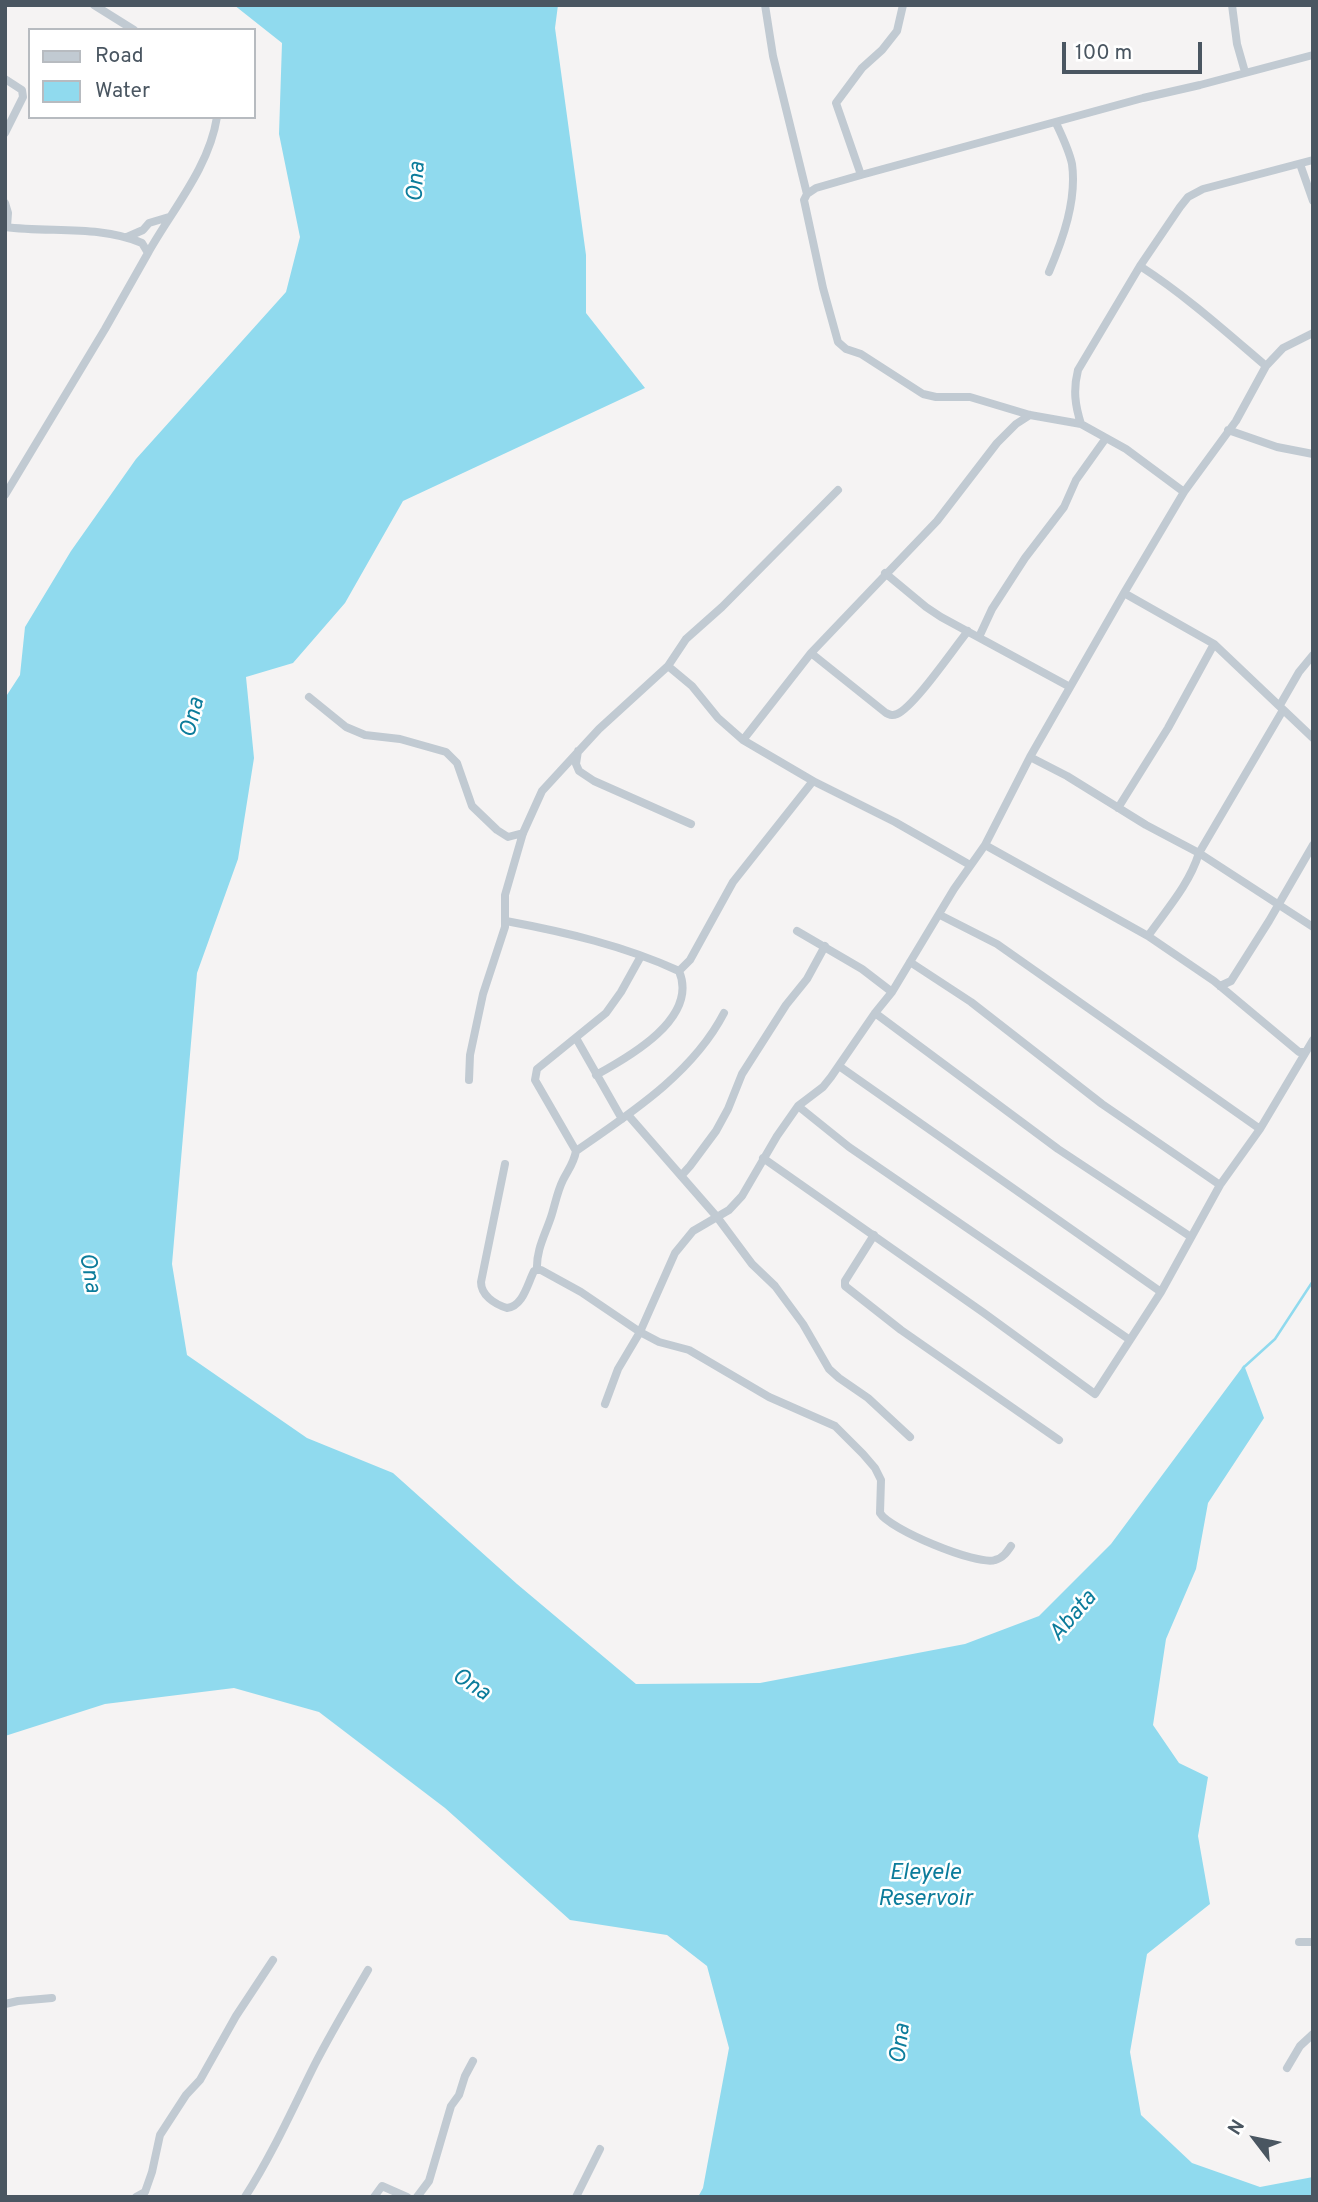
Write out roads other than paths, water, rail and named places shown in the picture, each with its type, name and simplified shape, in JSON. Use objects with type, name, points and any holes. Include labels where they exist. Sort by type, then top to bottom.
[{"type":"street","points":[[94,5],[131,28]]},
{"type":"street","points":[[765,5],[773,56],[807,194]]},
{"type":"street","points":[[861,175],[836,103],[862,68],[883,50],[897,31],[904,5]]},
{"type":"street","points":[[1232,5],[1237,44],[1245,72]]},
{"type":"street","points":[[1184,492],[1126,449],[1081,424],[1030,415],[970,397],[936,397],[923,394],[861,354],[846,349],[838,342],[804,200],[807,194],[816,188],[861,175],[1313,55]]},
{"type":"street","points":[[5,79],[22,90],[23,97],[5,132]]},
{"type":"street","points":[[5,495],[169,217],[185,195],[215,131],[216,119]]},
{"type":"street","points":[[1049,272],[1062,242],[1072,191],[1072,165],[1056,123]]},
{"type":"street","points":[[1081,424],[1074,403],[1078,370],[1140,266],[1188,197],[1203,189],[1313,160]]},
{"type":"street","points":[[1300,164],[1313,201]]},
{"type":"street","points":[[5,203],[8,213],[6,227],[88,231],[127,237],[142,243],[148,253]]},
{"type":"street","points":[[127,237],[143,230],[149,223],[169,217]]},
{"type":"street","points":[[1140,266],[1162,280],[1266,366]]},
{"type":"street","points":[[605,1404],[618,1369],[640,1332],[676,1252],[693,1231],[729,1210],[742,1196],[798,1106],[823,1087],[892,992],[985,845],[1030,757],[1184,492],[1228,430],[1266,366],[1283,348],[1313,333]]},
{"type":"street","points":[[743,740],[811,653],[937,521],[997,443],[1016,424],[1030,415]]},
{"type":"street","points":[[1228,430],[1277,447],[1313,454]]},
{"type":"street","points":[[979,637],[992,609],[1063,507],[1076,480],[1106,438]]},
{"type":"street","points":[[469,1080],[483,994],[506,921],[505,895],[523,833],[542,791],[599,729],[668,666],[686,639],[722,607],[838,490]]},
{"type":"street","points":[[885,573],[926,607],[1070,687]]},
{"type":"street","points":[[1124,593],[1214,644],[1313,738]]},
{"type":"street","points":[[811,653],[892,715],[914,699],[968,631]]},
{"type":"street","points":[[1118,808],[1168,728],[1214,644]]},
{"type":"street","points":[[1148,936],[1180,893],[1199,853],[1282,708],[1299,672],[1313,655]]},
{"type":"street","points":[[668,666],[692,686],[718,718],[743,740],[813,781],[895,822],[970,865]]},
{"type":"street","points":[[309,697],[346,727],[365,735],[400,738],[446,752],[457,763],[472,806],[508,837],[523,833]]},
{"type":"street","points":[[578,751],[576,764],[579,771],[594,781],[691,824]]},
{"type":"street","points":[[1030,757],[1199,853],[1313,927]]},
{"type":"street","points":[[679,971],[690,960],[733,881],[813,781]]},
{"type":"street","points":[[985,845],[1148,936],[1220,986],[1299,1052],[1304,1052]]},
{"type":"street","points":[[1220,986],[1231,981],[1313,845]]},
{"type":"street","points":[[940,915],[1006,951],[1260,1129]]},
{"type":"street","points":[[506,921],[550,929],[641,956],[679,971],[683,980],[683,992],[676,1011],[666,1026],[626,1058],[596,1075]]},
{"type":"street","points":[[797,931],[862,969],[892,992]]},
{"type":"street","points":[[681,1175],[691,1166],[716,1130],[742,1074],[786,1005],[807,979],[825,946]]},
{"type":"street","points":[[576,1151],[535,1080],[537,1069],[606,1013],[641,956]]},
{"type":"street","points":[[910,962],[971,1002],[1093,1097],[1220,1185]]},
{"type":"street","points":[[505,1164],[481,1290],[502,1307],[515,1307],[537,1270],[539,1248],[556,1197],[576,1151],[625,1117],[705,1044],[724,1013]]},
{"type":"street","points":[[875,1013],[1047,1141],[1191,1237]]},
{"type":"street","points":[[576,1038],[596,1075],[625,1117],[681,1175],[752,1264],[775,1286],[792,1308],[829,1369],[876,1405],[910,1437]]},
{"type":"street","points":[[764,1158],[1096,1394],[1161,1292],[1220,1185],[1260,1129],[1313,1040]]},
{"type":"street","points":[[839,1066],[1161,1292]]},
{"type":"street","points":[[798,1106],[849,1147],[1130,1340]]},
{"type":"street","points":[[874,1235],[845,1280],[845,1286],[901,1330],[1059,1440]]},
{"type":"street","points":[[537,1270],[581,1292],[659,1342],[689,1350],[769,1397],[835,1426],[874,1468],[882,1488],[880,1513],[891,1524],[947,1550],[982,1562],[1004,1556],[1011,1546]]},
{"type":"street","points":[[1299,1942],[1313,1942]]},
{"type":"street","points":[[136,2197],[145,2192],[160,2135],[186,2095],[200,2080],[236,2016],[273,1960]]},
{"type":"street","points":[[245,2197],[368,1970]]},
{"type":"street","points":[[5,2004],[52,1998]]},
{"type":"street","points":[[1286,2068],[1300,2046],[1313,2034]]},
{"type":"street","points":[[417,2197],[429,2181],[451,2106],[474,2061]]},
{"type":"street","points":[[576,2197],[600,2149]]},
{"type":"street","points":[[374,2197],[382,2186],[407,2197]]},
{"type":"water","name":"Eleyele Reservoir","points":[[234,5],[558,5],[555,28],[586,255],[586,313],[645,388],[403,501],[345,603],[293,663],[246,677],[254,758],[238,859],[197,973],[172,1264],[187,1355],[307,1438],[393,1473],[517,1584],[636,1684],[760,1683],[965,1644],[1039,1616],[1111,1544],[1244,1365],[1264,1418],[1208,1503],[1196,1569],[1166,1639],[1153,1725],[1179,1763],[1208,1777],[1198,1836],[1210,1904],[1147,1954],[1130,2052],[1141,2115],[1192,2163],[1260,2187],[1313,2177],[1313,2197],[698,2197],[703,2188],[729,2048],[707,1966],[667,1935],[570,1920],[445,1808],[319,1712],[234,1688],[105,1704],[5,1736],[5,698],[20,675],[25,627],[71,551],[136,459],[286,292],[300,237],[279,134],[282,43]]},
{"type":"waterway","name":"Abata","points":[[1243,1368],[1275,1339],[1313,1281]]},
{"type":"water label","name":"Ona","points":[[418,182]]},
{"type":"water label","name":"Ona","points":[[194,718]]},
{"type":"water label","name":"Ona","points":[[88,1273]]},
{"type":"water label","name":"Ona","points":[[470,1686]]},
{"type":"water label","name":"Ona","points":[[902,2044]]}]
